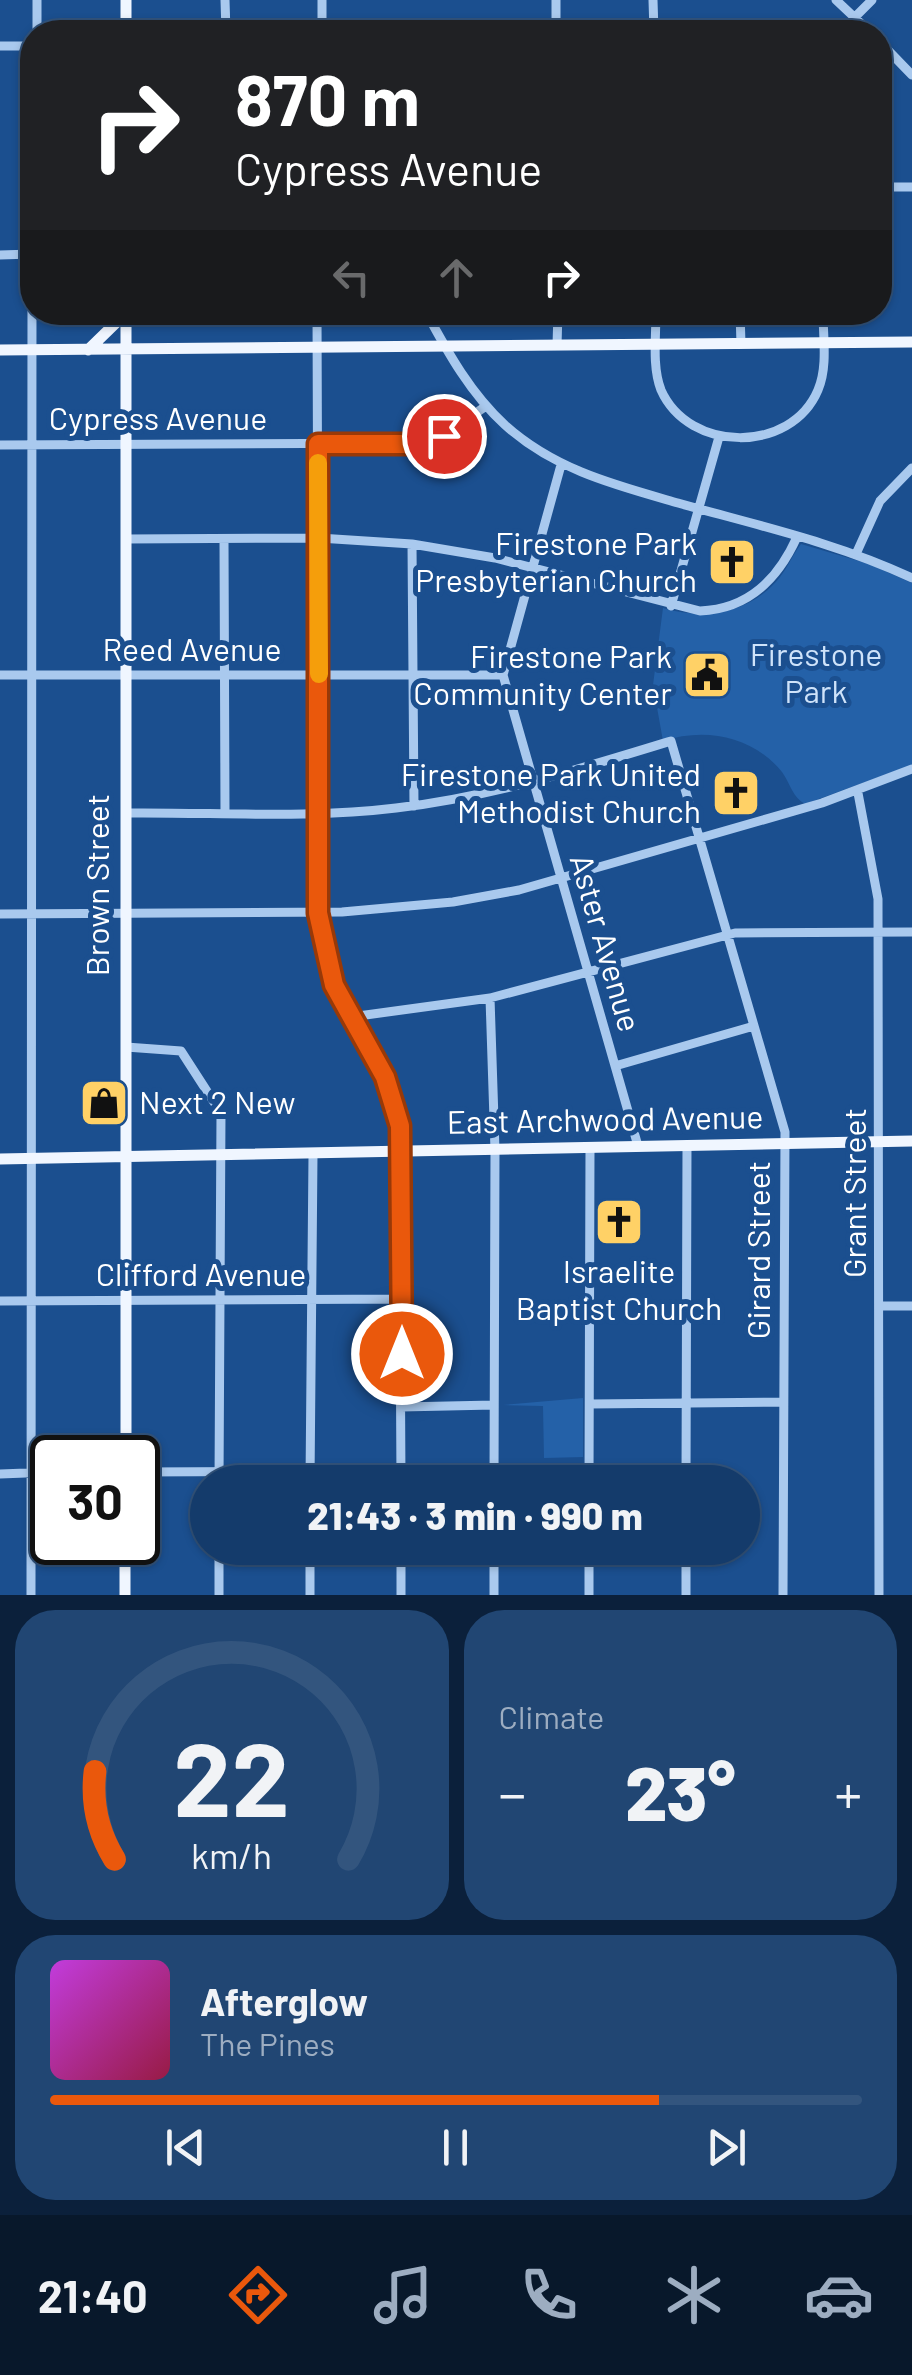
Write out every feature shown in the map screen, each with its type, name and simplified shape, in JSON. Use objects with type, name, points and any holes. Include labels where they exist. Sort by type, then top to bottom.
[{"type":"main road","points":[[88,350],[114,325]]},
{"type":"main road","name":"Brown Street","points":[[126,325],[126,1435]]},
{"type":"main road","points":[[0,350],[912,342]]},
{"type":"main road","name":"East Archwood Avenue","points":[[0,1159],[912,1141]]},
{"type":"main road","points":[[125,1565],[125,1595]]},
{"type":"street","points":[[836,0],[856,20]]},
{"type":"street","points":[[854,18],[872,0]]},
{"type":"street","points":[[892,54],[912,75]]},
{"type":"street","points":[[30,1435],[31,325]]},
{"type":"street","points":[[318,325],[318,913],[326,963],[390,1088],[402,1152],[401,1465]]},
{"type":"street","points":[[433,325],[486,406],[522,439],[560,464],[605,483],[856,554],[912,578]]},
{"type":"street","points":[[556,346],[557,325]]},
{"type":"street","points":[[656,325],[658,382],[674,411],[719,437],[770,433],[801,416],[822,380],[823,325]]},
{"type":"street","points":[[740,325],[741,344]]},
{"type":"street","name":"Cypress Avenue","points":[[0,445],[422,442],[455,430],[486,406]]},
{"type":"street","points":[[671,606],[719,437]]},
{"type":"street","name":"Aster Avenue","points":[[560,464],[504,675],[638,1146]]},
{"type":"street","points":[[856,554],[880,501],[912,468]]},
{"type":"street","points":[[127,539],[318,538],[412,544],[532,567],[671,606],[711,611],[749,598],[773,579],[797,537]]},
{"type":"street","points":[[224,538],[225,812]]},
{"type":"street","points":[[412,544],[414,806]]},
{"type":"street","name":"Reed Avenue","points":[[0,675],[504,675]]},
{"type":"street","name":"Girard Street","points":[[533,782],[671,741],[785,1142],[783,1595]]},
{"type":"street","points":[[0,914],[318,913],[431,906],[560,878],[858,793],[912,769]]},
{"type":"street","points":[[127,813],[319,812],[414,806],[533,782]]},
{"type":"street","name":"Grant Street","points":[[858,793],[875,866],[879,932],[879,1595]]},
{"type":"street","points":[[351,1016],[490,998],[728,936],[912,932]]},
{"type":"street","points":[[490,998],[495,1150],[494,1465]]},
{"type":"street","points":[[614,1066],[754,1026]]},
{"type":"street","points":[[126,1047],[172,1048],[188,1058],[218,1104],[223,1156],[219,1465]]},
{"type":"street","points":[[686,1465],[687,1145]]},
{"type":"street","points":[[589,1465],[590,1148]]},
{"type":"street","points":[[310,1465],[312,1154]]},
{"type":"street","name":"Clifford Avenue","points":[[0,1301],[402,1299]]},
{"type":"street","points":[[880,1306],[912,1306]]},
{"type":"street","points":[[590,1404],[783,1402]]},
{"type":"street","points":[[402,1406],[494,1405]]},
{"type":"street","points":[[0,1474],[30,1473]]},
{"type":"street","points":[[160,1473],[190,1475]]},
{"type":"street","points":[[30,1565],[30,1595]]},
{"type":"street","points":[[219,1565],[219,1595]]},
{"type":"street","points":[[310,1565],[310,1595]]},
{"type":"street","points":[[401,1565],[401,1595]]},
{"type":"street","points":[[494,1565],[494,1595]]},
{"type":"street","points":[[589,1565],[589,1595]]},
{"type":"street","points":[[686,1565],[686,1595]]},
{"type":"green space","name":"Firestone Park","points":[[801,544],[869,564],[912,583],[912,765],[805,804],[770,760],[743,743],[711,735],[663,741],[653,685],[663,608],[710,613],[741,606],[768,589]]},
{"type":"green space","points":[[583,1398],[583,1457],[544,1458],[543,1406],[503,1405]]},
{"type":"slow traffic","points":[[318,463],[319,674]]},
{"type":"place","name":"Firestone Park Presbyterian Church","points":[[732,562]]},
{"type":"place","name":"Firestone Park Community Center","points":[[707,675]]},
{"type":"place","name":"Firestone Park United Methodist Church","points":[[736,793]]},
{"type":"place","name":"Next 2 New","points":[[104,1103]]},
{"type":"place","name":"Israelite Baptist Church","points":[[619,1222]]},
{"type":"route","points":[[402,1354],[400,1126],[385,1077],[334,985],[321,941],[318,913],[318,444],[406,444],[444,436]]}]
